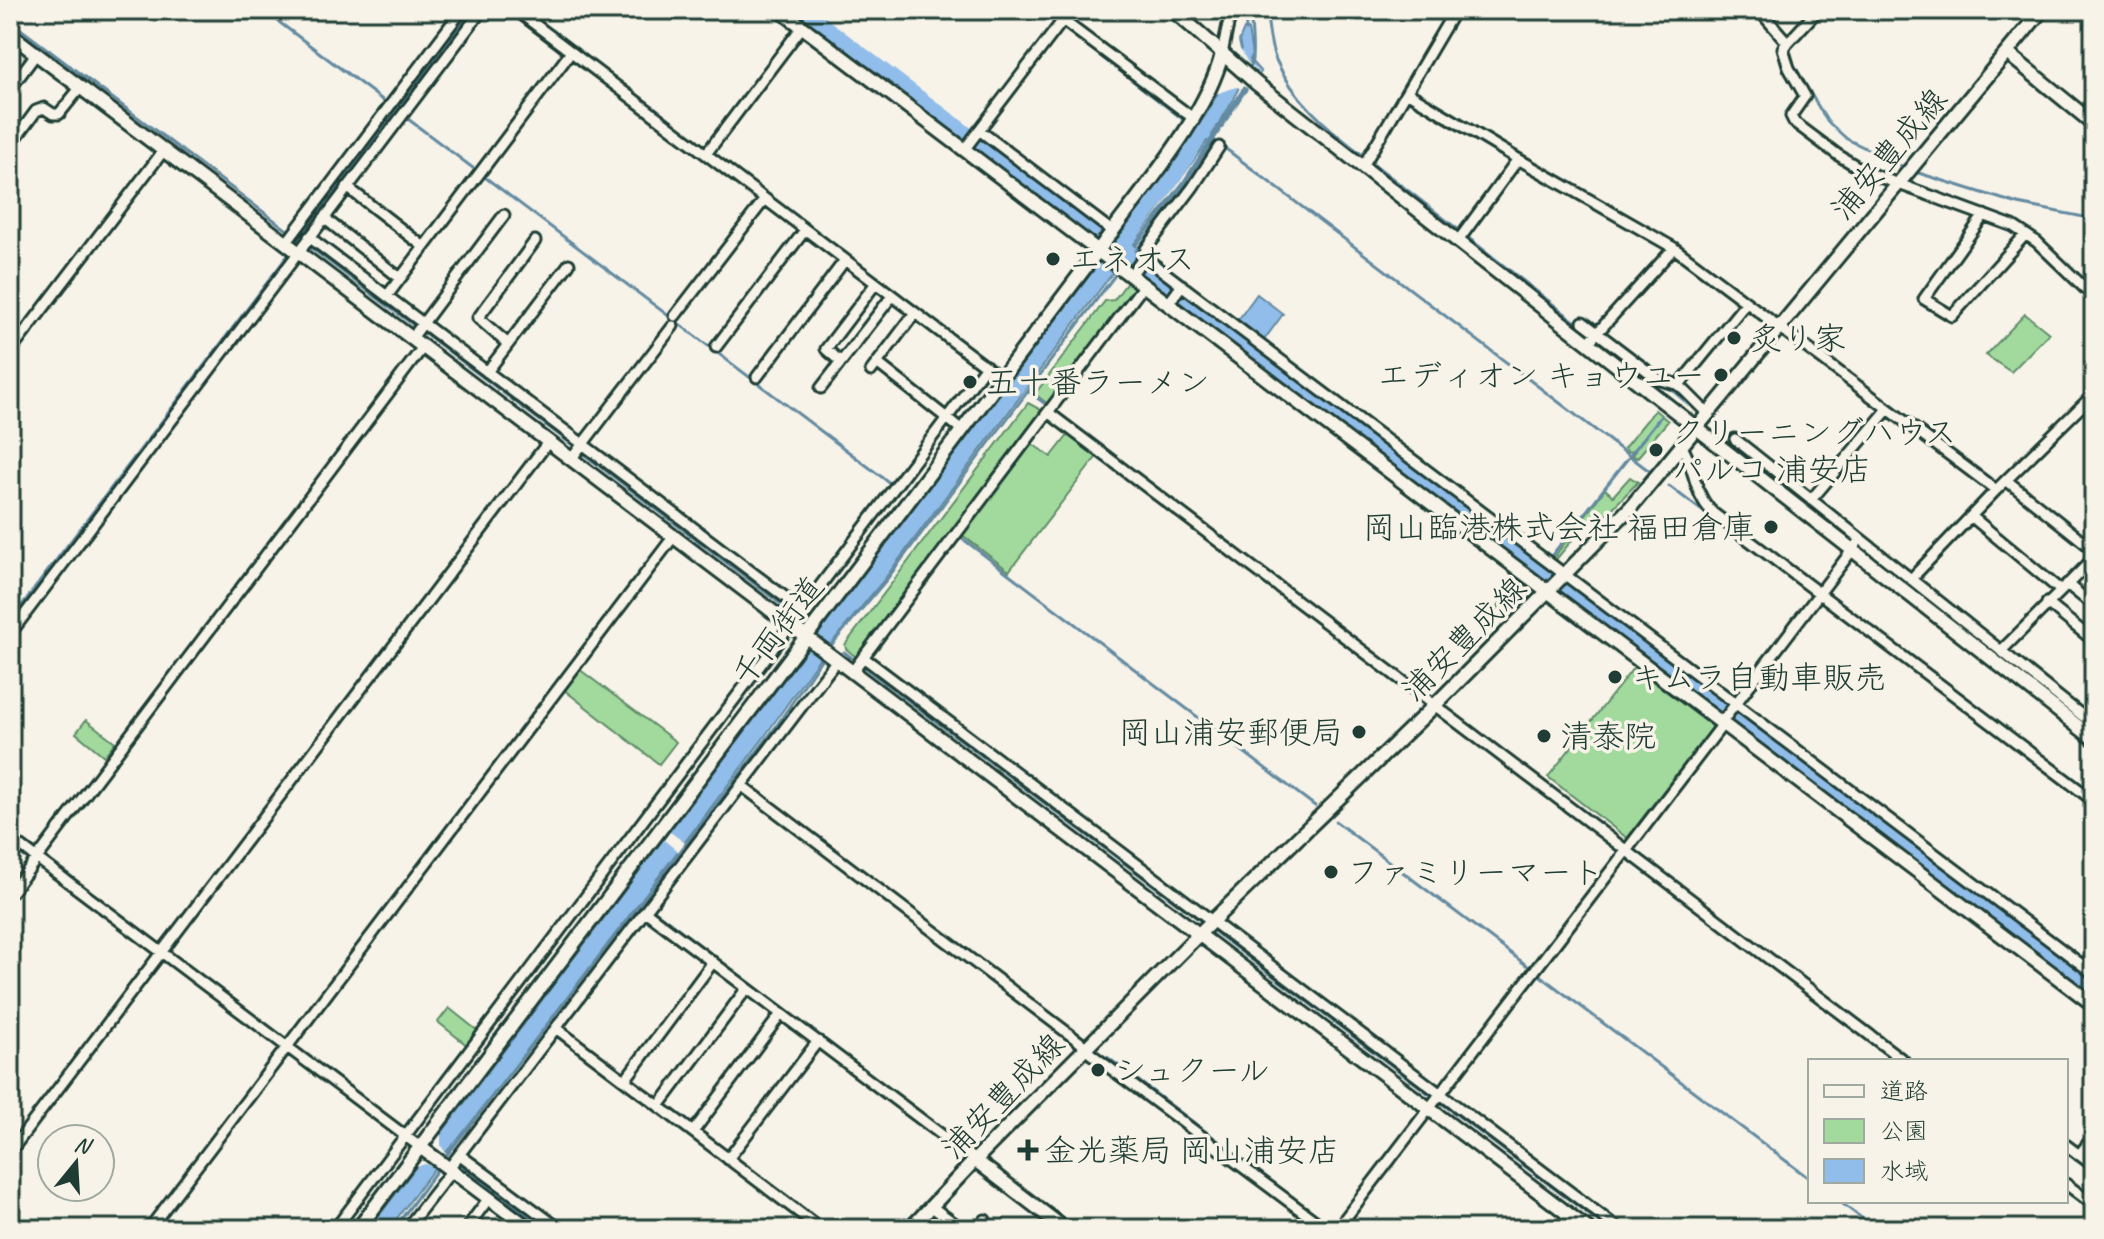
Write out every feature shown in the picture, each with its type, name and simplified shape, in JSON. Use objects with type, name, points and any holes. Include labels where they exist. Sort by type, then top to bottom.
[{"type":"street","points":[[10,634],[298,242],[462,10]]},
{"type":"street","points":[[298,242],[324,218],[482,10]]},
{"type":"street","points":[[516,10],[1001,378]]},
{"type":"street","points":[[780,10],[1112,231]]},
{"type":"street","points":[[1049,10],[1060,23],[1193,118]]},
{"type":"street","points":[[1173,10],[1254,82],[1461,236],[1696,429],[1856,544],[1911,579],[2094,725]]},
{"type":"street","points":[[1227,58],[1231,10]]},
{"type":"street","points":[[1363,166],[1455,10]]},
{"type":"street","points":[[1759,10],[1785,45],[1789,68],[1805,96],[1792,112],[1794,122],[1853,165],[1897,185],[2013,226],[2037,242],[2094,297]]},
{"type":"street","points":[[1785,45],[1818,10]]},
{"type":"street","name":"浦安豊成線","points":[[910,1229],[1206,927],[1434,706],[1630,508],[2042,10]]},
{"type":"street","points":[[972,140],[1060,23]]},
{"type":"street","points":[[707,152],[802,27]]},
{"type":"street","points":[[10,34],[164,150],[298,242],[418,330],[487,372],[674,536],[797,617]]},
{"type":"street","points":[[387,296],[571,52]]},
{"type":"street","points":[[2007,53],[2094,124]]},
{"type":"street","points":[[10,89],[36,54]]},
{"type":"street","name":"千両街道","points":[[358,1229],[423,1149],[509,1029],[531,980],[704,751],[809,639],[953,423],[1001,378],[1101,253],[1112,231],[1193,118],[1227,58]]},
{"type":"street","points":[[10,146],[36,111],[44,108],[59,114],[80,88]]},
{"type":"street","points":[[1408,93],[1651,233],[1958,458],[1996,490]]},
{"type":"street","points":[[972,140],[1101,253],[1181,287],[2094,1005]]},
{"type":"street","points":[[1135,267],[1219,147]]},
{"type":"street","points":[[10,352],[164,150]]},
{"type":"street","points":[[1461,236],[1518,159]]},
{"type":"street","points":[[347,187],[424,247]]},
{"type":"street","points":[[578,450],[765,199]]},
{"type":"street","points":[[418,330],[504,215]]},
{"type":"street","points":[[1984,215],[1924,299],[1952,316],[2025,235]]},
{"type":"street","points":[[324,218],[400,278]]},
{"type":"street","points":[[716,347],[805,230]]},
{"type":"street","points":[[508,344],[478,318],[535,241]]},
{"type":"street","points":[[298,242],[387,296],[418,330],[423,347],[549,441],[578,450],[797,617],[809,639],[832,657],[858,664],[1435,1100],[1619,1229]]},
{"type":"street","points":[[1588,343],[1673,249]]},
{"type":"street","points":[[757,377],[845,260]]},
{"type":"street","points":[[487,372],[569,264]]},
{"type":"street","points":[[1135,267],[1144,285],[1558,582],[1727,715],[2094,974]]},
{"type":"street","points":[[841,362],[826,349],[876,283]]},
{"type":"street","points":[[858,664],[1144,285]]},
{"type":"street","points":[[1170,301],[1181,287]]},
{"type":"street","points":[[821,388],[892,296]]},
{"type":"street","points":[[1679,385],[1746,303]]},
{"type":"street","points":[[915,313],[874,367],[953,423]]},
{"type":"street","points":[[1583,322],[1658,379],[1679,385],[1708,414]]},
{"type":"street","points":[[10,894],[423,347]]},
{"type":"street","points":[[577,919],[704,751],[797,617],[895,487],[953,423],[986,366]]},
{"type":"street","points":[[1911,579],[2094,394]]},
{"type":"street","points":[[1811,500],[1888,409]]},
{"type":"street","points":[[1051,410],[1434,706],[1627,847],[1901,1059]]},
{"type":"street","points":[[1735,439],[1811,500],[1856,544],[2094,739]]},
{"type":"street","points":[[10,1152],[549,441]]},
{"type":"street","points":[[1682,447],[1704,504],[2094,801]]},
{"type":"street","points":[[2006,480],[2094,550]]},
{"type":"street","points":[[1971,516],[2063,587],[2094,606]]},
{"type":"street","points":[[149,1229],[284,1045],[674,536]]},
{"type":"street","points":[[1337,1229],[1627,847],[1634,843],[1856,544]]},
{"type":"street","points":[[2001,651],[2094,558]]},
{"type":"street","points":[[2047,603],[2094,641]]},
{"type":"street","points":[[406,1229],[448,1168],[741,785],[832,657]]},
{"type":"street","points":[[858,664],[1435,1100],[1588,1229]]},
{"type":"street","points":[[741,785],[1326,1229]]},
{"type":"street","points":[[10,838],[530,1229]]},
{"type":"street","points":[[646,912],[1065,1229]]},
{"type":"street","points":[[625,1080],[713,962]]},
{"type":"street","points":[[335,1229],[494,1018],[531,980]]},
{"type":"street","points":[[659,1106],[747,988]]},
{"type":"street","points":[[693,1132],[781,1014]]},
{"type":"street","points":[[494,1018],[509,1029]]},
{"type":"street","points":[[557,1029],[821,1229]]},
{"type":"street","points":[[728,1159],[818,1041]]},
{"type":"street","points":[[436,1095],[451,1106]]},
{"type":"street","points":[[2079,1155],[2094,1136]]},
{"type":"street","points":[[2068,1147],[2094,1166]]},
{"type":"street","points":[[460,1155],[560,1229]]},
{"type":"street","points":[[2068,1186],[2094,1205]]},
{"type":"street","points":[[466,1229],[489,1198]]},
{"type":"street","points":[[932,1207],[962,1229]]},
{"type":"street","points":[[978,1229],[985,1220]]},
{"type":"green space","points":[[1128,281],[1137,288],[1049,405],[1035,394],[1105,301],[1114,300]]},
{"type":"green space","points":[[2025,314],[2049,333],[2011,372],[1986,355]]},
{"type":"green space","points":[[1028,403],[1043,411],[856,657],[845,645]]},
{"type":"green space","points":[[1655,410],[1668,421],[1637,458],[1633,456],[1635,451],[1628,452],[1624,448]]},
{"type":"green space","points":[[1070,433],[1098,455],[1009,571],[961,534],[1031,443],[1051,457]]},
{"type":"green space","points":[[1630,477],[1638,482],[1603,518],[1595,512],[1554,562],[1551,561],[1605,489],[1613,496]]},
{"type":"green space","points":[[1513,583],[1519,588],[1520,601],[1502,619],[1495,611]]},
{"type":"green space","points":[[1634,667],[1713,727],[1627,838],[1548,777]]},
{"type":"green space","points":[[579,669],[676,742],[659,764],[563,689]]},
{"type":"green space","points":[[86,720],[115,742],[104,756],[76,733]]},
{"type":"green space","points":[[449,1008],[479,1032],[468,1046],[438,1022]]},
{"type":"water","points":[[1244,29],[1248,29],[1250,60],[1261,72],[1246,91],[1242,89],[1249,62],[1234,99],[1212,135],[1217,144],[1207,141],[1181,182],[1134,244],[1140,249],[1128,264],[1113,272],[883,581],[820,657],[765,736],[467,1130],[448,1150],[389,1229],[369,1229],[1122,232],[1207,113],[1241,50],[1239,41]]},
{"type":"water","points":[[1257,294],[1283,314],[1264,340],[1238,320]]},
{"type":"pier","points":[[1237,44],[1247,61],[1260,74],[1248,90],[1236,87],[1216,94]]},
{"type":"pier","points":[[1203,149],[1184,184],[1139,244],[1142,246],[1140,248],[1135,244]]},
{"type":"pier","points":[[670,832],[688,845],[681,854],[664,840]]},
{"type":"pier","points":[[441,1132],[441,1146],[448,1156],[438,1169],[425,1164],[413,1168]]},
{"type":"waterway","points":[[263,10],[385,102]]},
{"type":"waterway","points":[[296,244],[471,10]]},
{"type":"waterway","points":[[802,10],[1100,235]]},
{"type":"waterway","points":[[1041,10],[1057,22]]},
{"type":"waterway","points":[[1245,10],[1246,30]]},
{"type":"waterway","points":[[1251,10],[1251,66]]},
{"type":"waterway","points":[[1266,10],[1274,54],[1283,74],[1301,100],[1323,123],[1360,153]]},
{"type":"waterway","points":[[1751,10],[1763,21]]},
{"type":"waterway","points":[[10,21],[416,327]]},
{"type":"waterway","points":[[1063,27],[1184,120]]},
{"type":"waterway","points":[[1790,59],[1827,121],[1847,139],[1906,168]]},
{"type":"waterway","points":[[10,98],[38,61]]},
{"type":"waterway","points":[[619,82],[992,366]]},
{"type":"waterway","points":[[1135,246],[1183,183],[1244,88]]},
{"type":"waterway","points":[[1136,251],[1185,184],[1246,89]]},
{"type":"waterway","points":[[408,119],[899,490]]},
{"type":"waterway","points":[[1222,146],[1648,470]]},
{"type":"waterway","points":[[1375,165],[1460,231]]},
{"type":"waterway","points":[[1912,171],[2018,204],[2094,219]]},
{"type":"waterway","points":[[1466,236],[1587,331]]},
{"type":"waterway","points":[[1111,244],[2094,988]]},
{"type":"waterway","points":[[10,621],[292,250]]},
{"type":"waterway","points":[[828,649],[887,579],[1118,271]]},
{"type":"waterway","points":[[422,331],[575,447]]},
{"type":"waterway","points":[[1614,351],[1657,385],[1672,390],[1689,405]]},
{"type":"waterway","points":[[954,418],[988,374]]},
{"type":"waterway","points":[[1028,391],[1048,406]]},
{"type":"waterway","points":[[1054,410],[1427,693]]},
{"type":"waterway","points":[[1549,559],[1661,416]]},
{"type":"waterway","points":[[801,620],[949,424]]},
{"type":"waterway","points":[[1731,444],[1850,537]]},
{"type":"waterway","points":[[581,452],[806,623]]},
{"type":"waterway","points":[[1669,486],[1810,592]]},
{"type":"waterway","points":[[959,536],[1315,806]]},
{"type":"waterway","points":[[1865,550],[2094,731]]},
{"type":"waterway","points":[[1821,601],[2094,807]]},
{"type":"waterway","points":[[761,672],[791,633]]},
{"type":"waterway","points":[[844,652],[1205,924]]},
{"type":"waterway","points":[[443,1160],[775,728],[824,655]]},
{"type":"waterway","points":[[626,850],[739,702]]},
{"type":"waterway","points":[[1447,708],[1909,1059]]},
{"type":"waterway","points":[[285,1041],[453,821]]},
{"type":"waterway","points":[[1335,821],[1808,1177]]},
{"type":"waterway","points":[[651,908],[971,1151]]},
{"type":"waterway","points":[[924,918],[1083,1039]]},
{"type":"waterway","points":[[1211,929],[1608,1229]]},
{"type":"waterway","points":[[558,1037],[813,1229]]},
{"type":"waterway","points":[[143,1229],[281,1047]]},
{"type":"waterway","points":[[1107,1057],[1332,1227]]},
{"type":"waterway","points":[[458,1162],[545,1229]]},
{"type":"waterway","points":[[394,1229],[439,1167]]},
{"type":"waterway","points":[[2068,1180],[2094,1199]]},
{"type":"waterway","points":[[1842,1203],[1876,1229]]},
{"type":"waterway","points":[[1066,1222],[1075,1229]]},
{"type":"place","name":"エネオス","points":[[1053,259]]},
{"type":"place","name":"炙り家","points":[[1734,338]]},
{"type":"place","name":"エディオン キョウユー","points":[[1721,375]]},
{"type":"place","name":"五十番ラーメン","points":[[970,382]]},
{"type":"place","name":"クリーニングハウス パルコ 浦安店","points":[[1656,450]]},
{"type":"place","name":"岡山臨港株式会社 福田倉庫","points":[[1771,527]]},
{"type":"place","name":"キムラ自動車販売","points":[[1615,677]]},
{"type":"place","name":"岡山浦安郵便局","points":[[1359,732]]},
{"type":"place","name":"清泰院","points":[[1544,736]]},
{"type":"place","name":"ファミリーマート","points":[[1331,872]]},
{"type":"place","name":"シュクール","points":[[1098,1070]]},
{"type":"place","name":"金光薬局 岡山浦安店","points":[[1028,1150]]}]
